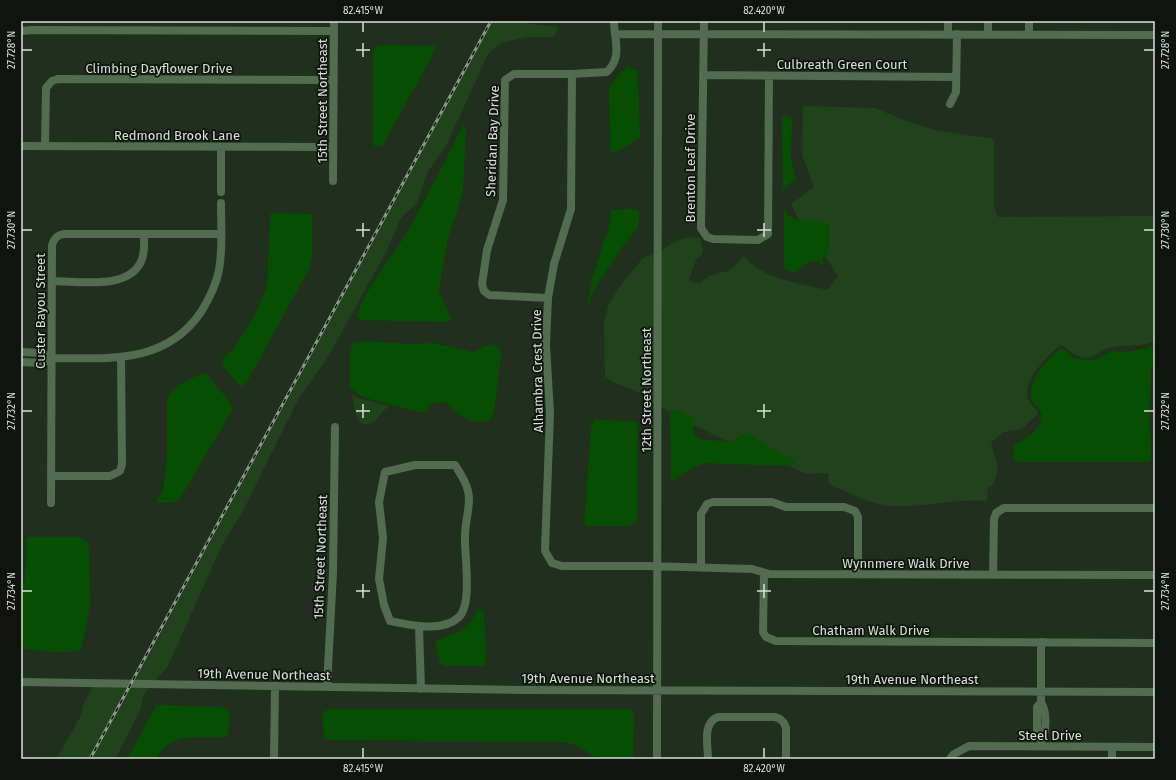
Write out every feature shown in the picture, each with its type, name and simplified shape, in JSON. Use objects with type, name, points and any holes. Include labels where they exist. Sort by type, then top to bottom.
[{"type":"street","name":"15th Street Northeast","points":[[333,181],[334,21]]},
{"type":"street","name":"Sheridan Bay Drive","points":[[548,298],[488,295],[484,291],[482,284],[483,271],[491,234],[503,200],[505,80],[514,74],[572,74],[607,72],[614,65],[616,59],[616,34],[614,21]]},
{"type":"street","name":"12th Street Northeast","points":[[657,759],[658,21]]},
{"type":"street","name":"Brenton Leaf Drive","points":[[704,21],[701,228],[707,238],[758,240],[768,234],[769,76]]},
{"type":"street","points":[[948,21],[953,34],[956,76],[956,92],[950,104]]},
{"type":"street","points":[[988,21],[988,34]]},
{"type":"street","points":[[1029,21],[1029,34]]},
{"type":"street","points":[[21,27],[33,30]]},
{"type":"street","points":[[21,32],[33,30],[334,31]]},
{"type":"street","points":[[616,34],[1155,35]]},
{"type":"street","name":"Alhambra Crest Drive","points":[[572,74],[571,209],[554,264],[548,298],[546,346],[550,413],[545,516],[545,551],[552,563],[562,566],[658,567]]},
{"type":"street","name":"Culbreath Green Court","points":[[703,76],[956,76]]},
{"type":"street","name":"Climbing Dayflower Drive","points":[[45,146],[46,88],[52,81],[58,79],[334,80]]},
{"type":"street","name":"Redmond Brook Lane","points":[[21,146],[333,147]]},
{"type":"street","points":[[221,147],[221,192]]},
{"type":"street","points":[[21,362],[43,362],[51,358],[122,358],[143,353],[162,346],[177,337],[197,317],[207,302],[215,285],[219,270],[221,203]]},
{"type":"street","points":[[52,281],[114,281],[125,278],[133,273],[143,258],[144,234]]},
{"type":"street","name":"Custer Bayou Street","points":[[51,503],[52,246],[54,239],[58,235],[221,234]]},
{"type":"street","points":[[21,352],[42,353],[51,358]]},
{"type":"street","points":[[51,476],[110,476],[120,471],[122,464],[122,358]]},
{"type":"street","name":"15th Street Northeast","points":[[327,687],[333,572],[334,427]]},
{"type":"street","points":[[415,465],[455,465],[465,481],[469,498],[465,536],[468,577],[463,608],[459,617],[450,622],[419,627],[390,621],[384,605],[379,579],[383,538],[379,502],[385,472],[415,465]]},
{"type":"street","points":[[701,568],[701,514],[707,504],[713,502],[772,502],[786,507],[844,507],[855,511],[858,518],[858,575]]},
{"type":"street","points":[[993,575],[994,519],[996,513],[1004,508],[1155,508]]},
{"type":"street","name":"Wynnmere Walk Drive","points":[[658,567],[752,569],[764,573],[858,575],[1155,576]]},
{"type":"street","name":"Chatham Walk Drive","points":[[764,573],[763,632],[766,637],[776,641],[1155,643]]},
{"type":"street","points":[[419,627],[421,689]]},
{"type":"street","points":[[1041,642],[1041,702],[1037,707],[1037,734],[1041,744]]},
{"type":"street","name":"19th Avenue Northeast","points":[[21,682],[421,689],[1155,692]]},
{"type":"street","points":[[274,759],[275,686]]},
{"type":"street","points":[[708,759],[708,728],[713,719],[718,717],[775,717],[784,723],[786,728],[786,759]]},
{"type":"street","name":"Steel Drive","points":[[950,759],[954,754],[969,746],[1041,744],[1155,747]]},
{"type":"street","points":[[1112,747],[1112,759]]},
{"type":"shaded area","points":[[492,21],[525,21],[530,24],[558,27],[554,37],[526,37],[501,43],[488,54],[446,146],[427,173],[417,203],[401,218],[386,252],[328,357],[299,398],[244,509],[221,547],[168,666],[155,681],[135,681]]},
{"type":"shaded area","points":[[379,45],[435,46],[434,52],[382,147],[374,146],[373,142],[373,53],[374,48]]},
{"type":"shaded area","points":[[627,66],[638,72],[640,138],[617,152],[612,152],[610,147],[609,87]]},
{"type":"shaded area","points":[[803,106],[875,108],[906,121],[935,130],[994,139],[994,206],[998,217],[1155,216],[1155,341],[1143,344],[1112,347],[1092,357],[1086,358],[1076,355],[1062,345],[1059,346],[1036,370],[1028,386],[1027,394],[1029,401],[1038,414],[1022,429],[1003,432],[991,443],[998,468],[994,484],[988,487],[987,501],[975,500],[914,506],[889,506],[874,503],[829,484],[828,473],[807,474],[788,466],[791,465],[785,459],[767,447],[739,437],[732,443],[693,425],[685,414],[678,410],[670,412],[661,407],[661,251],[684,238],[700,238],[703,250],[701,256],[696,260],[689,280],[693,283],[700,283],[709,276],[731,270],[744,256],[751,264],[771,275],[828,290],[838,276],[825,256],[829,251],[829,231],[814,221],[799,222],[791,204],[814,187],[802,155]]},
{"type":"shaded area","points":[[785,115],[792,117],[791,159],[796,180],[791,182],[783,191],[782,117]]},
{"type":"shaded area","points":[[463,126],[466,129],[463,193],[448,238],[439,291],[452,320],[445,322],[361,320],[357,316],[368,292],[410,227]]},
{"type":"shaded area","points":[[784,208],[795,220],[817,221],[829,225],[829,251],[823,258],[823,265],[810,261],[794,273],[784,267]]},
{"type":"shaded area","points":[[636,209],[640,213],[637,229],[625,243],[598,283],[592,294],[588,307],[591,283],[609,226],[611,210]]},
{"type":"shaded area","points":[[270,214],[312,214],[312,257],[309,269],[247,382],[241,387],[222,365],[223,359],[234,348],[253,318],[267,287]]},
{"type":"shaded area","points":[[655,253],[655,403],[636,391],[613,382],[605,376],[604,321],[609,304],[622,283],[643,258]]},
{"type":"shaded area","points":[[367,341],[408,344],[434,343],[472,352],[491,344],[500,348],[501,357],[494,411],[490,420],[476,422],[465,418],[445,402],[432,403],[423,413],[358,395],[350,386],[350,354],[352,344]]},
{"type":"shaded area","points":[[1155,344],[1155,365],[1151,368],[1151,460],[1146,462],[1021,462],[1013,459],[1014,445],[1030,436],[1039,426],[1041,421],[1039,409],[1031,399],[1033,383],[1036,376],[1044,364],[1061,348],[1074,358],[1094,360],[1113,351],[1122,352],[1147,348]]},
{"type":"shaded area","points":[[206,373],[229,401],[233,409],[181,497],[176,502],[158,503],[157,499],[163,490],[167,459],[167,399],[178,386],[195,376]]},
{"type":"shaded area","points":[[352,394],[358,398],[389,406],[376,420],[370,424],[360,423],[356,415]]},
{"type":"shaded area","points":[[672,410],[678,410],[695,419],[693,428],[695,434],[699,438],[704,440],[725,441],[732,443],[745,433],[749,434],[781,454],[796,460],[795,463],[788,466],[704,463],[688,470],[673,481],[671,480],[670,412]]},
{"type":"shaded area","points":[[594,420],[634,421],[638,423],[638,513],[637,520],[629,526],[586,526],[584,522],[591,428]]},
{"type":"shaded area","points":[[29,537],[80,537],[87,541],[89,548],[90,606],[81,651],[60,652],[32,650],[25,649],[21,643],[21,587],[25,581],[26,539]]},
{"type":"shaded area","points":[[479,609],[484,612],[485,666],[447,666],[440,664],[435,642],[465,628]]},
{"type":"shaded area","points":[[93,686],[150,687],[143,696],[140,711],[115,759],[56,759],[80,718],[84,703]]},
{"type":"shaded area","points":[[156,706],[219,707],[228,709],[230,713],[228,734],[225,737],[195,737],[178,740],[162,750],[155,759],[127,759]]},
{"type":"shaded area","points":[[329,709],[628,709],[632,710],[634,714],[633,759],[596,759],[582,748],[564,742],[334,740],[324,738],[322,713]]},
{"type":"railway","points":[[90,759],[491,21]]}]
